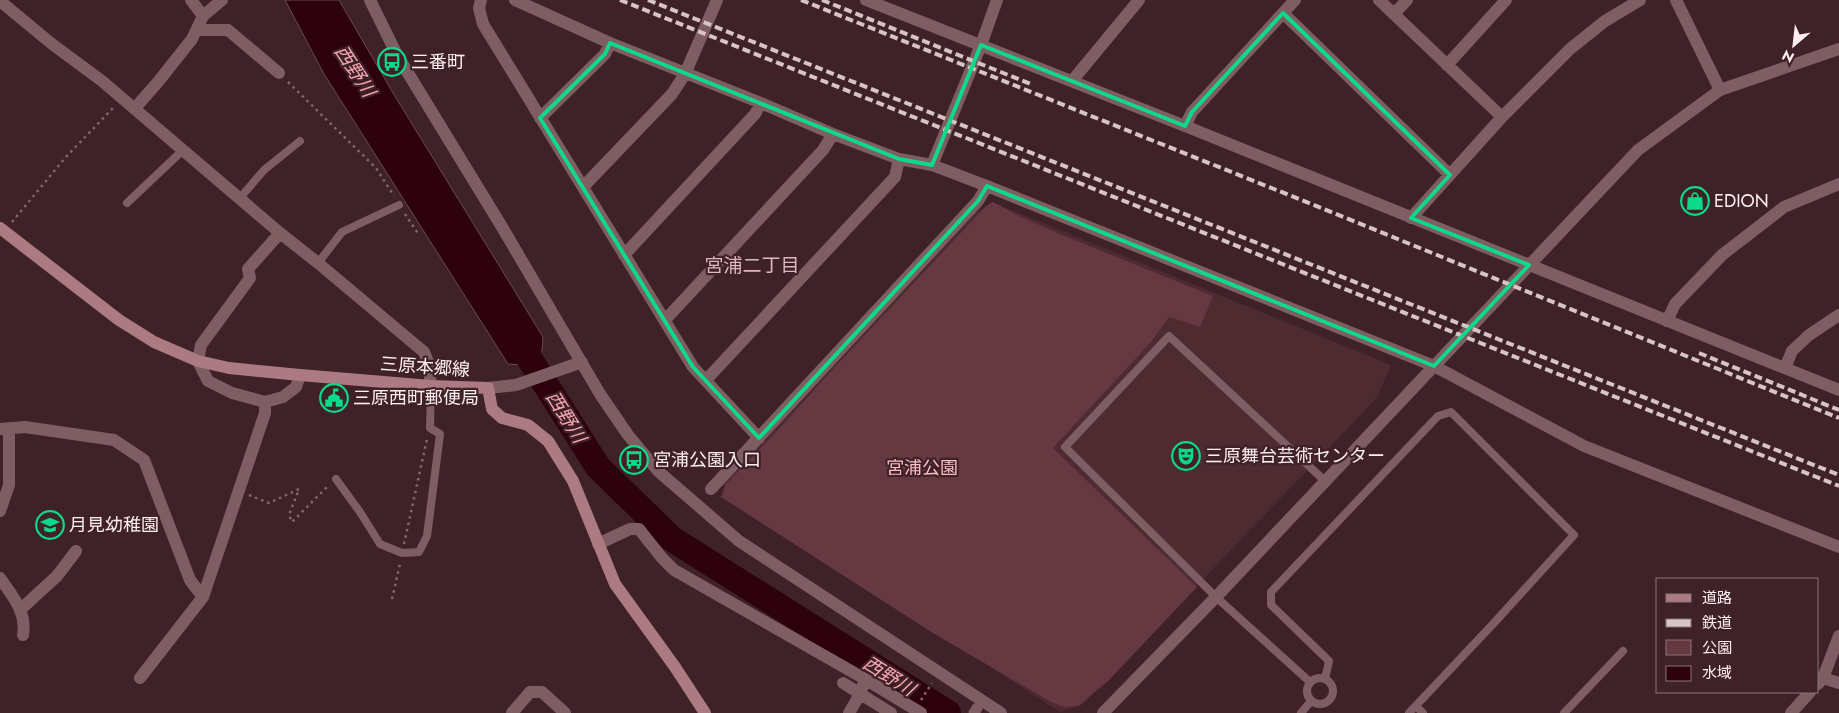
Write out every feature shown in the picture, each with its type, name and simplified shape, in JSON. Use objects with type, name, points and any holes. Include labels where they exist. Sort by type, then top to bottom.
[{"type":"main road","name":"三原本郷線","points":[[1,233],[119,320],[154,342],[198,360],[229,368],[300,375],[431,386],[488,388],[492,409],[502,418],[528,425],[548,441],[574,481],[615,584],[674,667],[701,712]]},
{"type":"street","points":[[191,0],[203,16]]},
{"type":"street","points":[[135,108],[192,40],[203,16],[222,0]]},
{"type":"street","points":[[370,0],[397,54],[600,394],[628,435],[658,471],[739,541],[1001,713]]},
{"type":"street","points":[[481,0],[479,8],[483,24],[664,320],[694,367],[759,438]]},
{"type":"street","points":[[514,0],[532,4],[610,43],[833,134],[899,159],[932,165],[987,186],[1434,366],[1584,446],[1839,547]]},
{"type":"street","points":[[583,187],[672,94],[685,74],[717,0]]},
{"type":"street","points":[[866,0],[1185,126],[1839,390]]},
{"type":"street","points":[[1072,81],[1139,0]]},
{"type":"street","points":[[1185,126],[1192,112],[1295,0]]},
{"type":"street","points":[[1379,0],[1502,117]]},
{"type":"street","points":[[1394,14],[1407,0]]},
{"type":"street","points":[[1447,65],[1506,0]]},
{"type":"street","points":[[1411,218],[1502,117],[1570,49],[1605,21],[1640,0]]},
{"type":"street","points":[[1676,0],[1720,90]]},
{"type":"street","points":[[0,1],[52,44],[102,80],[182,151],[424,352],[428,362],[431,386]]},
{"type":"street","points":[[932,165],[981,45],[992,2]]},
{"type":"street","points":[[1283,13],[1450,175]]},
{"type":"street","points":[[197,30],[228,30],[279,73]]},
{"type":"street","points":[[540,118],[605,54],[610,43]]},
{"type":"street","points":[[1104,713],[1638,150],[1720,90],[1839,49]]},
{"type":"street","points":[[624,255],[755,114],[761,103]]},
{"type":"street","points":[[664,320],[823,150],[833,134]]},
{"type":"street","points":[[706,380],[894,177],[899,159]]},
{"type":"street","points":[[1667,321],[1674,304],[1722,255],[1784,207],[1839,184]]},
{"type":"street","points":[[712,489],[978,201],[987,186]]},
{"type":"street","points":[[280,233],[248,269],[250,278],[201,345],[198,360],[208,381],[232,393],[265,402],[282,397],[296,387],[300,375]]},
{"type":"street","points":[[1785,368],[1792,351],[1809,335],[1839,315]]},
{"type":"street","points":[[488,388],[516,385],[582,362]]},
{"type":"street","points":[[140,678],[203,597],[265,414],[265,402]]},
{"type":"street","points":[[0,511],[10,485],[5,429],[25,427],[114,440],[144,460],[190,580],[203,597]]},
{"type":"street","points":[[598,544],[630,529],[638,529],[674,570],[918,711]]},
{"type":"street","points":[[21,609],[57,576],[76,551]]},
{"type":"street","points":[[0,578],[21,609],[25,624],[23,635]]},
{"type":"street","points":[[1839,636],[1820,681],[1839,683]]},
{"type":"street","points":[[849,713],[860,694],[865,679]]},
{"type":"street","points":[[843,683],[891,713]]},
{"type":"street","points":[[512,713],[530,692],[542,692],[565,713]]},
{"type":"street","points":[[1791,713],[1809,693]]},
{"type":"lane","points":[[240,198],[264,170],[300,141]]},
{"type":"lane","points":[[127,203],[182,151]]},
{"type":"lane","points":[[318,263],[342,232],[400,205]]},
{"type":"lane","points":[[1310,682],[1216,597],[1065,447],[1169,336],[1325,481]]},
{"type":"lane","points":[[336,478],[380,544],[402,553],[419,552],[427,536],[440,434],[430,428],[431,386]]},
{"type":"lane","points":[[1325,679],[1329,661],[1271,605],[1271,592],[1438,416],[1451,412],[1574,535],[1409,713]]},
{"type":"lane","points":[[1564,713],[1623,651]]},
{"type":"lane","points":[[1320,678],[1329,682],[1333,691],[1330,700],[1307,708],[1306,691],[1310,682],[1320,678]]},
{"type":"lane","points":[[1416,706],[1423,713]]},
{"type":"path","points":[[279,73],[376,168],[420,235]]},
{"type":"path","points":[[1,233],[65,158],[122,98]]},
{"type":"path","points":[[392,599],[430,428]]},
{"type":"path","points":[[239,491],[269,503],[300,489],[289,515],[292,522],[336,478]]},
{"type":"path","points":[[918,711],[934,679]]},
{"type":"highlighted area","points":[[1283,13],[1450,175],[1411,218],[1529,265],[1434,366],[987,186],[978,201],[759,438],[693,367],[540,118],[605,54],[610,43],[899,159],[932,165],[981,45],[1185,126],[1192,112]]},
{"type":"shaded area","name":"宮浦公園","points":[[994,203],[1391,365],[1377,398],[1082,705],[1060,712],[726,496],[723,483],[975,212]]},
{"type":"green space","name":"宮浦公園","points":[[993,202],[1060,234],[1213,296],[1200,327],[1169,317],[1151,342],[1053,448],[1197,587],[1108,681],[1078,706],[1064,707],[1051,702],[933,633],[721,497],[726,484],[986,206]]},
{"type":"water","points":[[285,0],[339,0],[393,93],[543,337],[542,351],[524,365],[508,364],[324,74]]},
{"type":"waterway","name":"西野川","points":[[513,329],[527,355],[598,467],[672,539],[948,713]]},
{"type":"railway","points":[[620,0],[1839,486]]},
{"type":"railway","points":[[648,0],[1839,475]]},
{"type":"railway","points":[[801,0],[1839,418]]},
{"type":"railway","points":[[822,0],[1033,85]]},
{"type":"railway","points":[[1699,353],[1839,410]]},
{"type":"place","name":"三番町","points":[[392,62]]},
{"type":"place","name":"EDION","points":[[1695,201]]},
{"type":"place","name":"三原西町郵便局","points":[[334,398]]},
{"type":"place","name":"三原舞台芸術センター","points":[[1186,456]]},
{"type":"place","name":"宮浦公園入口","points":[[634,460]]},
{"type":"place","name":"月見幼稚園","points":[[50,525]]},
{"type":"district","name":"宮浦二丁目","points":[[752,265]]}]
